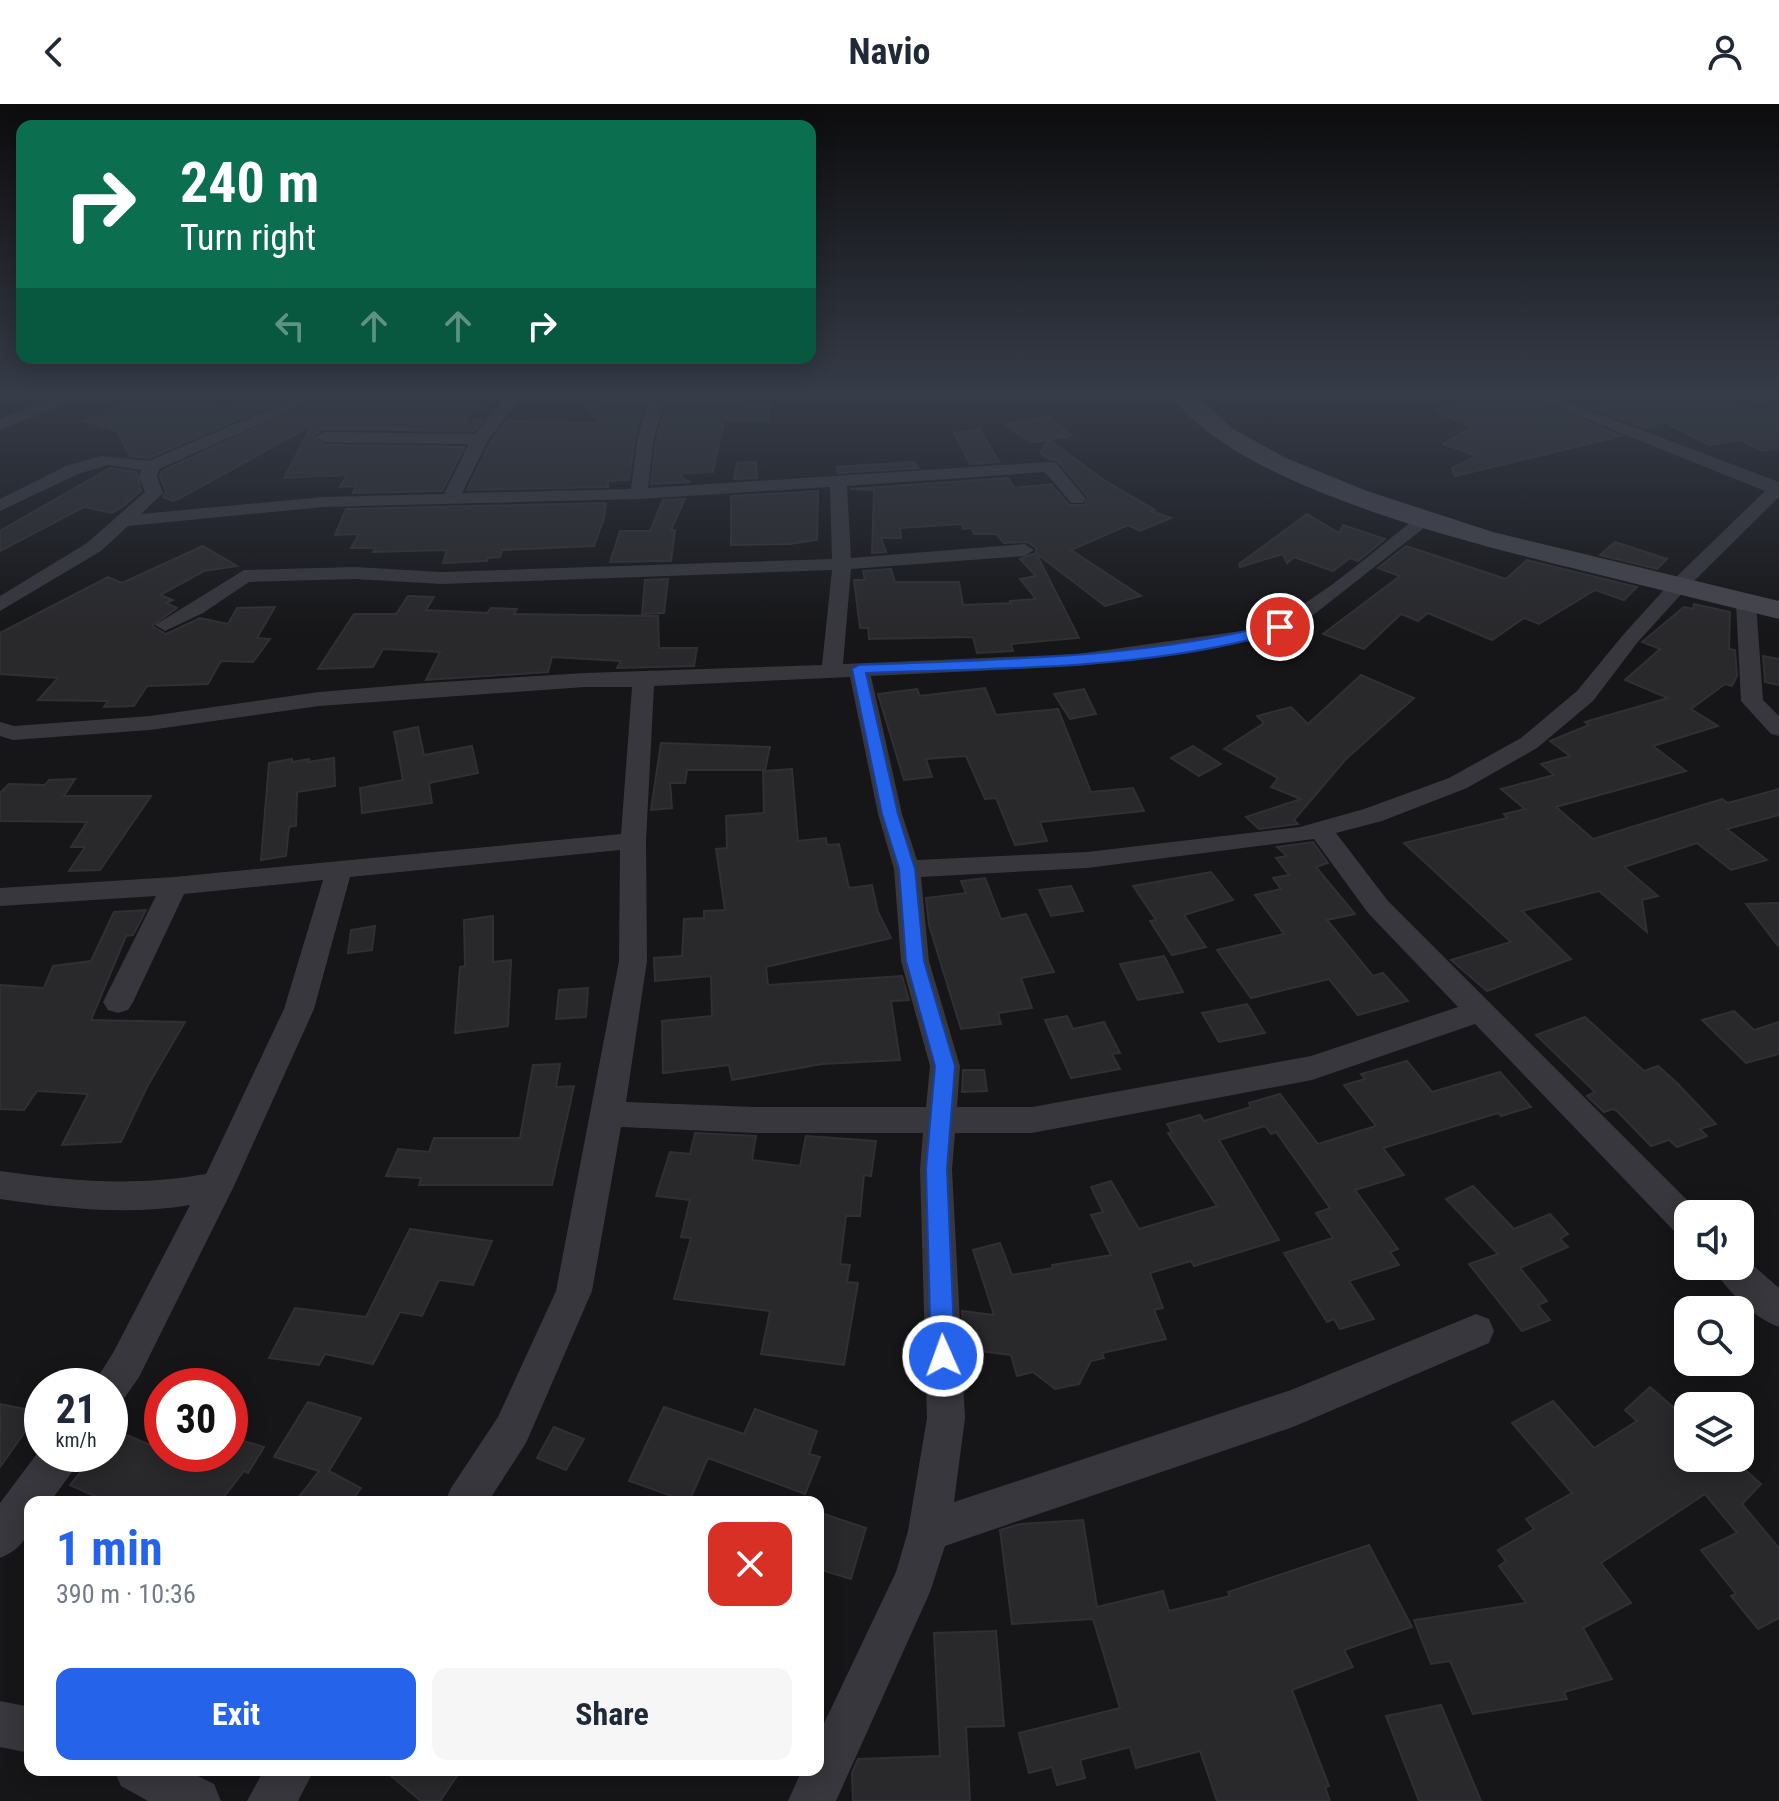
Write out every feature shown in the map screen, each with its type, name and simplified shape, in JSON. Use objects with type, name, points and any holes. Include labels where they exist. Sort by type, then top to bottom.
[{"type":"main road","points":[[1301,473],[1358,497],[1484,538],[1779,610]]},
{"type":"street","points":[[1,504],[65,473]]},
{"type":"street","points":[[0,605],[94,547],[154,493],[149,473]]},
{"type":"street","points":[[451,498],[463,473]]},
{"type":"street","points":[[639,494],[641,473]]},
{"type":"street","points":[[123,521],[324,502],[639,494],[956,473]]},
{"type":"street","points":[[1055,473],[1077,499]]},
{"type":"street","points":[[907,869],[1087,860],[1321,831],[1458,783],[1529,743],[1585,696],[1630,639],[1678,586],[1778,488],[1739,473]]},
{"type":"street","points":[[824,1775],[915,1577],[929,1531],[946,1418],[936,1169],[945,1066],[915,961],[907,869],[845,670],[838,481]]},
{"type":"street","points":[[0,729],[13,733],[95,728],[319,699],[585,680],[1078,660],[1250,636],[1280,627],[1305,612],[1425,520]]},
{"type":"street","points":[[165,625],[196,609],[244,576],[355,573],[442,578],[842,564],[1025,550]]},
{"type":"street","points":[[1746,603],[1752,701],[1779,729]]},
{"type":"street","points":[[469,1496],[512,1430],[574,1291],[633,961],[633,841],[643,680]]},
{"type":"street","points":[[1321,831],[1378,907],[1674,1209]]},
{"type":"street","points":[[0,897],[174,886],[633,841]]},
{"type":"street","points":[[124,1368],[217,1186],[299,1009],[339,871]]},
{"type":"street","points":[[118,1002],[174,886]]},
{"type":"street","points":[[608,1114],[755,1120],[1032,1120],[1312,1068],[1482,1010]]},
{"type":"street","points":[[0,1185],[71,1195],[154,1197],[217,1186]]},
{"type":"street","points":[[1746,1280],[1779,1311]]},
{"type":"street","points":[[929,1531],[1293,1408],[1476,1331]]},
{"type":"street","points":[[30,1496],[48,1472]]},
{"type":"street","points":[[0,1537],[24,1504]]},
{"type":"street","points":[[0,1724],[24,1729]]},
{"type":"street","points":[[149,1776],[197,1801]]},
{"type":"street","points":[[271,1801],[287,1776]]},
{"type":"street","points":[[812,1801],[823,1776]]},
{"type":"building","points":[[101,473],[137,473],[141,491],[112,513],[84,507],[0,551],[0,531]]},
{"type":"building","points":[[161,473],[225,473],[173,501],[163,497],[166,492]]},
{"type":"building","points":[[287,473],[451,473],[442,491],[353,493],[356,486],[340,487],[347,475],[284,478]]},
{"type":"building","points":[[475,473],[630,473],[629,480],[608,481],[608,487],[467,490]]},
{"type":"building","points":[[652,473],[681,473],[683,479],[691,482],[651,484]]},
{"type":"building","points":[[735,473],[757,473],[757,478],[734,479]]},
{"type":"building","points":[[1068,473],[1095,473],[1155,510],[1151,511],[1171,518],[1140,531],[1128,525],[1071,550],[1141,596],[1105,606],[1036,553],[1036,548],[1027,542],[1004,543],[996,534],[974,534],[972,528],[963,529],[962,524],[900,528],[901,538],[881,538],[886,552],[872,553],[874,490],[850,489],[1008,478],[1014,488],[1051,484],[1069,505],[1085,505],[1088,497]]},
{"type":"building","points":[[818,491],[817,540],[731,545],[731,496]]},
{"type":"building","points":[[685,499],[671,530],[675,530],[671,561],[610,562],[620,531],[650,531],[663,500]]},
{"type":"building","points":[[606,503],[594,546],[502,550],[500,557],[488,558],[487,561],[443,563],[447,550],[373,552],[376,548],[351,548],[359,534],[335,535],[346,509]]},
{"type":"building","points":[[1307,514],[1339,533],[1343,525],[1385,539],[1358,561],[1350,558],[1333,571],[1294,557],[1287,563],[1283,554],[1240,567],[1239,564]]},
{"type":"building","points":[[1615,542],[1667,559],[1657,569],[1600,555]]},
{"type":"building","points":[[203,546],[237,566],[204,571],[160,595],[173,600],[166,603],[177,608],[152,626],[166,634],[200,618],[228,624],[237,608],[275,607],[257,638],[270,639],[253,662],[221,661],[208,684],[147,686],[134,706],[104,707],[108,701],[38,700],[58,678],[0,674],[0,633],[108,577],[122,583]]},
{"type":"building","points":[[1406,546],[1506,579],[1527,560],[1637,587],[1624,600],[1595,590],[1539,624],[1524,618],[1492,640],[1428,613],[1418,621],[1401,614],[1364,649],[1323,634],[1400,576],[1378,568]]},
{"type":"building","points":[[1036,553],[1079,638],[1011,644],[1013,651],[977,653],[973,637],[869,639],[868,628],[860,628],[854,580],[865,580],[863,571],[891,569],[895,582],[959,582],[963,605],[1011,603],[1036,599],[1020,579],[1036,576],[1020,559]]},
{"type":"building","points":[[668,579],[664,613],[642,614],[645,580]]},
{"type":"building","points":[[408,596],[434,597],[426,610],[487,613],[491,608],[517,609],[514,614],[658,616],[659,648],[697,648],[694,666],[617,668],[621,661],[552,657],[548,672],[426,680],[440,652],[383,649],[373,667],[318,669],[354,614],[396,614]]},
{"type":"building","points":[[1694,604],[1730,612],[1729,649],[1735,650],[1737,676],[1732,686],[1725,684],[1691,709],[1718,726],[1653,746],[1686,771],[1556,807],[1593,839],[1722,799],[1728,803],[1779,789],[1779,815],[1727,829],[1767,860],[1731,870],[1697,843],[1624,867],[1658,896],[1642,900],[1647,932],[1599,891],[1522,911],[1571,959],[1487,991],[1451,960],[1511,942],[1404,843],[1507,818],[1504,814],[1525,809],[1501,789],[1554,775],[1541,764],[1570,756],[1550,741],[1589,725],[1585,722],[1668,698],[1625,680],[1660,649],[1642,642],[1684,607],[1693,609]]},
{"type":"building","points":[[1763,656],[1779,659],[1779,685],[1765,682]]},
{"type":"building","points":[[1361,675],[1414,698],[1346,759],[1294,820],[1298,824],[1259,829],[1246,817],[1301,799],[1271,787],[1278,778],[1224,749],[1264,723],[1257,716],[1291,707],[1308,724]]},
{"type":"building","points":[[985,688],[996,715],[1058,709],[1091,792],[1133,788],[1144,811],[1040,822],[1047,841],[1015,845],[996,798],[985,799],[966,756],[926,759],[932,777],[904,780],[878,694],[917,689],[920,696]]},
{"type":"building","points":[[1084,689],[1096,714],[1070,719],[1054,694]]},
{"type":"building","points":[[418,727],[424,755],[472,746],[478,773],[429,783],[432,803],[362,813],[360,788],[403,780],[394,732]]},
{"type":"building","points":[[661,743],[770,747],[765,770],[687,770],[685,783],[670,783],[672,808],[651,810]]},
{"type":"building","points":[[1193,746],[1221,764],[1199,776],[1171,758]]},
{"type":"building","points":[[334,758],[335,786],[297,792],[296,826],[289,827],[286,856],[261,860],[269,763]]},
{"type":"building","points":[[792,769],[798,841],[826,838],[827,845],[839,844],[849,888],[872,885],[878,912],[891,938],[766,967],[768,985],[902,976],[909,1000],[891,1001],[900,1060],[822,1064],[732,1080],[729,1065],[663,1073],[662,1021],[712,1016],[711,976],[655,981],[654,958],[682,956],[684,919],[704,918],[704,911],[725,910],[716,849],[727,848],[726,816],[764,813],[763,771]]},
{"type":"building","points":[[75,779],[64,796],[151,796],[100,870],[69,871],[85,847],[71,847],[87,822],[0,821],[0,793],[9,784],[45,785],[49,780]]},
{"type":"building","points":[[1313,842],[1328,863],[1316,867],[1355,914],[1327,920],[1373,976],[1383,973],[1408,1001],[1358,1015],[1329,979],[1251,998],[1217,950],[1284,934],[1255,895],[1281,889],[1273,878],[1289,875],[1276,858],[1287,856],[1277,847]]},
{"type":"building","points":[[1211,872],[1233,900],[1184,915],[1206,947],[1172,955],[1150,921],[1156,920],[1133,886]]},
{"type":"building","points":[[985,878],[1001,919],[1026,914],[1054,972],[1021,978],[1032,1008],[998,1013],[1001,1024],[961,1029],[929,925],[926,898],[966,893],[961,881]]},
{"type":"building","points":[[1071,886],[1083,911],[1051,916],[1039,890]]},
{"type":"building","points":[[1779,903],[1779,947],[1746,904]]},
{"type":"building","points":[[146,910],[133,935],[126,936],[91,1020],[185,1022],[147,1087],[121,1142],[62,1145],[88,1094],[37,1091],[24,1110],[0,1109],[0,985],[44,988],[53,966],[91,961],[114,912]]},
{"type":"building","points":[[493,916],[493,962],[511,960],[508,1026],[455,1033],[460,967],[465,966],[464,920]]},
{"type":"building","points":[[375,926],[372,950],[348,953],[351,930]]},
{"type":"building","points":[[1164,956],[1183,992],[1138,1000],[1120,964]]},
{"type":"building","points":[[588,988],[586,1017],[556,1019],[559,990]]},
{"type":"building","points":[[1247,1004],[1265,1033],[1219,1042],[1202,1013]]},
{"type":"building","points":[[1734,1011],[1754,1030],[1779,1022],[1779,1054],[1746,1063],[1702,1020]]},
{"type":"building","points":[[1067,1016],[1073,1029],[1104,1022],[1120,1053],[1112,1054],[1120,1069],[1071,1078],[1045,1020]]},
{"type":"building","points":[[1585,1017],[1644,1071],[1658,1066],[1677,1083],[1716,1124],[1700,1129],[1707,1136],[1677,1147],[1669,1140],[1651,1146],[1617,1111],[1604,1112],[1587,1096],[1595,1092],[1536,1035]]},
{"type":"building","points":[[1407,1061],[1432,1092],[1500,1072],[1531,1107],[1501,1116],[1498,1113],[1383,1148],[1404,1175],[1355,1190],[1398,1249],[1390,1252],[1399,1265],[1349,1281],[1374,1319],[1340,1329],[1334,1319],[1327,1322],[1284,1253],[1333,1238],[1316,1213],[1330,1208],[1276,1132],[1271,1134],[1265,1126],[1219,1140],[1279,1240],[1194,1266],[1191,1261],[1150,1273],[1163,1308],[1154,1310],[1166,1339],[1102,1353],[1104,1358],[1091,1361],[1079,1384],[1055,1389],[1033,1372],[1017,1376],[1011,1355],[964,1349],[962,1311],[994,1315],[973,1250],[1000,1243],[1012,1275],[1111,1255],[1091,1215],[1103,1212],[1091,1187],[1111,1181],[1139,1229],[1217,1206],[1168,1133],[1172,1132],[1167,1124],[1200,1115],[1204,1121],[1251,1107],[1249,1103],[1280,1094],[1318,1144],[1376,1126],[1344,1085],[1365,1079],[1361,1074]]},
{"type":"building","points":[[560,1064],[556,1087],[574,1086],[552,1185],[419,1185],[421,1178],[386,1176],[398,1149],[429,1152],[434,1138],[520,1138],[533,1065]]},
{"type":"building","points":[[963,1070],[984,1070],[987,1091],[962,1092]]},
{"type":"building","points":[[695,1133],[756,1136],[752,1160],[800,1166],[806,1136],[876,1141],[871,1176],[864,1175],[860,1216],[846,1216],[840,1264],[850,1265],[847,1282],[858,1283],[844,1365],[761,1354],[770,1311],[674,1299],[691,1238],[681,1237],[690,1200],[656,1196],[670,1152],[690,1154]]},
{"type":"building","points":[[1473,1186],[1514,1229],[1550,1214],[1568,1234],[1560,1239],[1568,1247],[1520,1268],[1547,1301],[1538,1305],[1550,1320],[1522,1331],[1469,1264],[1498,1254],[1446,1199]]},
{"type":"building","points":[[410,1229],[492,1241],[473,1285],[439,1280],[422,1316],[400,1312],[373,1364],[325,1354],[319,1365],[269,1358],[295,1308],[366,1317]]},
{"type":"building","points":[[1650,1387],[1674,1408],[1674,1472],[1748,1472],[1761,1484],[1742,1504],[1779,1548],[1779,1618],[1758,1629],[1731,1596],[1736,1594],[1701,1550],[1737,1533],[1705,1494],[1601,1563],[1631,1603],[1583,1628],[1612,1679],[1564,1692],[1567,1699],[1473,1714],[1450,1661],[1431,1664],[1414,1620],[1526,1603],[1499,1566],[1506,1561],[1498,1550],[1534,1529],[1526,1519],[1572,1493],[1512,1423],[1553,1401],[1594,1448],[1637,1421],[1625,1410]]},
{"type":"building","points":[[308,1402],[361,1418],[329,1471],[361,1488],[355,1496],[300,1496],[319,1471],[274,1457]]},
{"type":"building","points":[[0,1404],[24,1409],[24,1433],[0,1467]]},
{"type":"building","points":[[664,1407],[744,1434],[755,1409],[817,1431],[809,1454],[820,1457],[805,1494],[708,1458],[692,1496],[672,1496],[629,1481]]},
{"type":"building","points":[[554,1427],[584,1439],[566,1470],[537,1458]]},
{"type":"building","points":[[128,1436],[144,1442],[144,1472],[243,1472],[225,1496],[95,1496],[70,1485],[80,1472],[128,1472]]},
{"type":"building","points":[[248,1442],[264,1447],[246,1472]]},
{"type":"building","points":[[824,1514],[866,1528],[851,1579],[824,1571]]},
{"type":"building","points":[[1083,1520],[1097,1607],[1163,1591],[1169,1611],[1230,1596],[1228,1592],[1369,1545],[1412,1627],[1344,1650],[1353,1667],[1292,1690],[1329,1786],[1325,1787],[1330,1801],[1217,1801],[1200,1751],[1136,1768],[1130,1747],[1080,1760],[1085,1778],[1057,1785],[1052,1767],[1029,1773],[1019,1733],[1120,1708],[1093,1619],[1012,1624],[1000,1530],[1020,1524]]},
{"type":"building","points":[[996,1631],[1004,1726],[966,1727],[970,1801],[853,1801],[852,1773],[858,1759],[940,1756],[934,1633]]},
{"type":"building","points":[[1441,1705],[1481,1801],[1419,1801],[1386,1716]]},
{"type":"building","points":[[391,1776],[457,1776],[440,1801],[421,1801]]},
{"type":"route","points":[[943,1356],[936,1169],[945,1066],[915,961],[907,869],[890,814],[859,669],[1078,660],[1197,645],[1250,636],[1280,627]]}]
